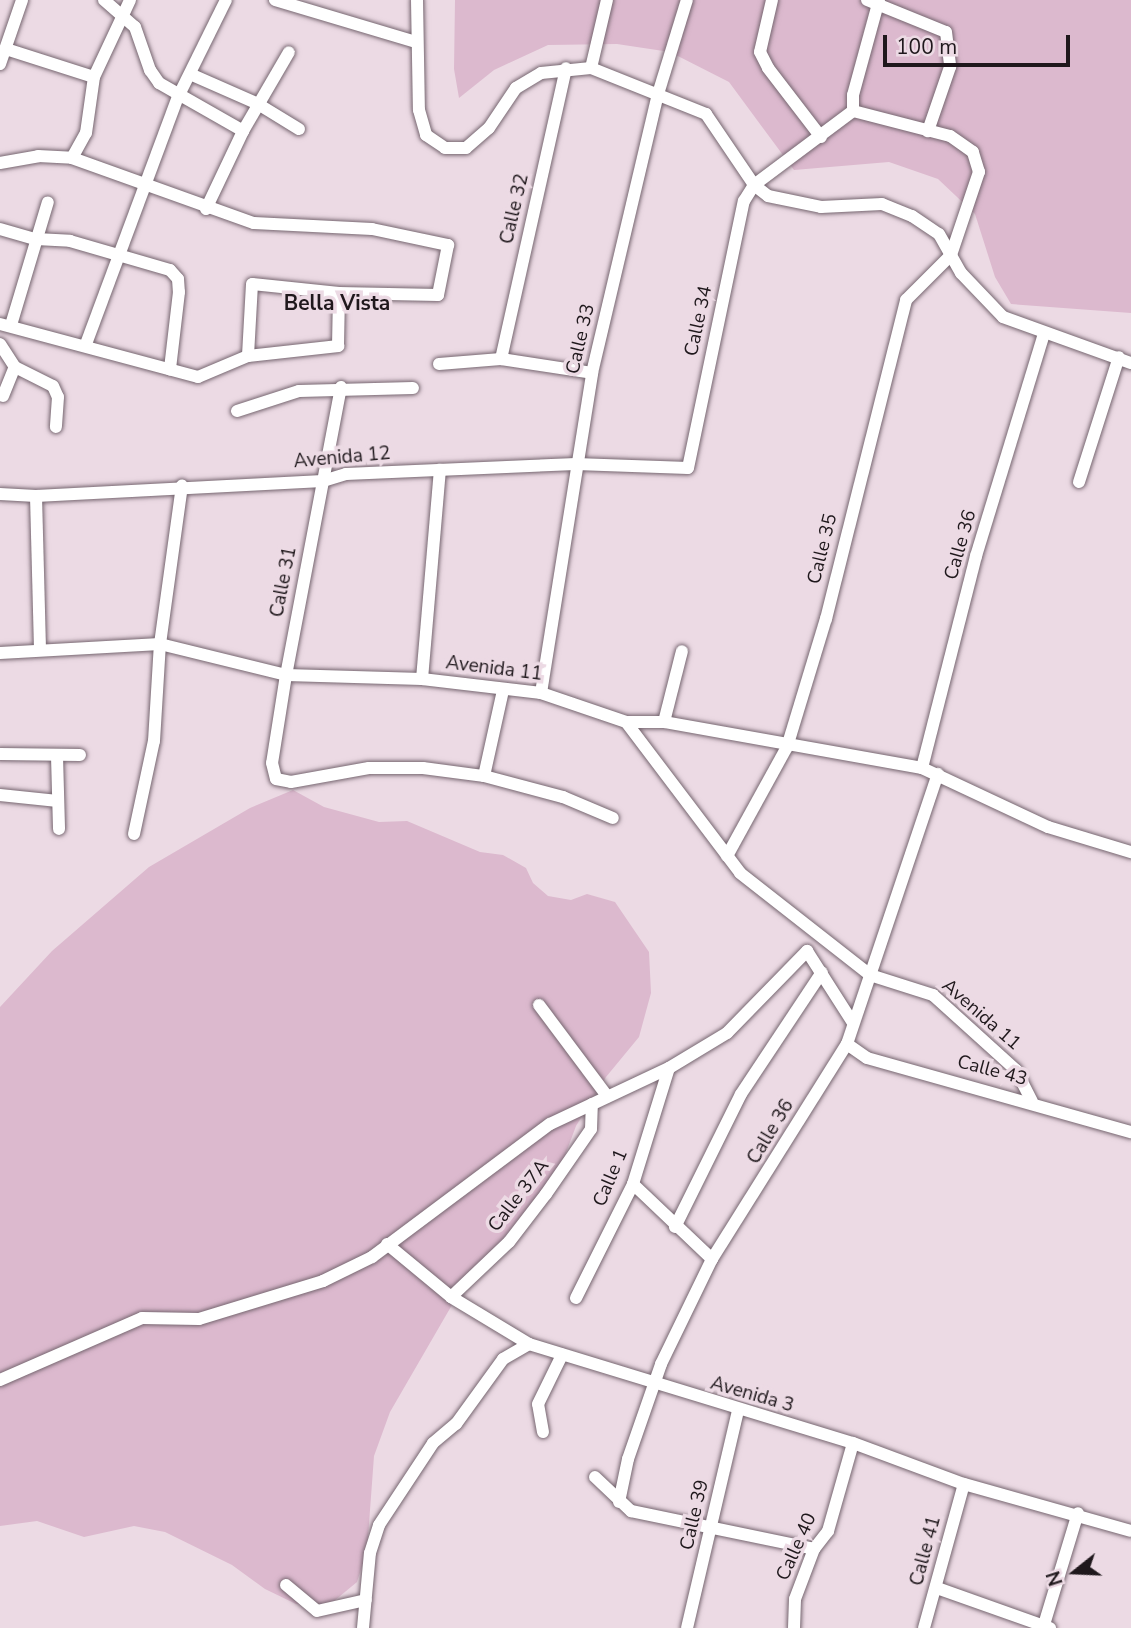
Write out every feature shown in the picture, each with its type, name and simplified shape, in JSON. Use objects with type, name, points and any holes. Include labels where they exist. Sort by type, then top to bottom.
[{"type":"street","points":[[0,64],[22,0]]},
{"type":"street","points":[[104,0],[135,27],[150,70],[178,97],[243,131]]},
{"type":"street","points":[[72,158],[86,133],[94,77],[130,0]]},
{"type":"street","points":[[86,344],[141,186],[178,97],[226,0]]},
{"type":"street","points":[[275,0],[416,42]]},
{"type":"street","points":[[417,0],[415,67],[419,110],[426,135],[445,148],[466,148],[489,128],[516,89],[541,73],[566,68],[591,68],[706,114],[754,185],[795,204],[882,204],[939,234],[961,273],[1003,317],[1044,334],[1073,339],[1125,360],[1079,482]]},
{"type":"street","points":[[591,68],[607,0]]},
{"type":"street","name":"Calle 33","points":[[541,693],[592,373],[659,94],[687,0]]},
{"type":"street","points":[[772,0],[761,52],[768,68],[821,137]]},
{"type":"street","points":[[853,111],[853,95],[874,1],[937,26],[949,40],[950,67],[928,131]]},
{"type":"street","points":[[6,49],[94,77]]},
{"type":"street","points":[[206,209],[243,131],[289,52]]},
{"type":"street","name":"Calle 32","points":[[501,359],[566,68]]},
{"type":"street","points":[[190,74],[258,104],[299,129]]},
{"type":"street","points":[[754,185],[853,111]]},
{"type":"street","points":[[853,111],[950,136],[972,152],[979,172],[951,255]]},
{"type":"street","points":[[0,163],[38,156],[72,158],[141,186],[254,223],[372,229],[448,245],[438,295],[339,293],[252,284],[248,356]]},
{"type":"street","name":"Calle 34","points":[[688,468],[744,201],[754,185]]},
{"type":"street","points":[[48,202],[6,324],[198,377],[248,356],[338,346],[339,293]]},
{"type":"street","points":[[0,229],[36,239],[70,241],[170,270],[177,279],[170,369]]},
{"type":"street","name":"Calle 35","points":[[727,856],[787,747],[852,516],[906,300],[951,255]]},
{"type":"street","name":"Calle 36","points":[[922,768],[976,556],[1044,334]]},
{"type":"street","points":[[0,344],[15,367],[53,386],[58,397],[56,427]]},
{"type":"street","points":[[439,365],[501,359],[592,373]]},
{"type":"street","points":[[3,396],[15,367]]},
{"type":"street","points":[[237,411],[299,391],[341,387],[412,388]]},
{"type":"street","name":"Calle 31","points":[[341,387],[286,674],[272,763],[273,774],[281,782],[369,768],[423,768],[484,776]]},
{"type":"street","name":"Avenida 12","points":[[0,494],[36,496],[182,486],[323,481],[346,474],[576,464],[688,468]]},
{"type":"street","points":[[422,679],[440,470]]},
{"type":"street","points":[[134,834],[153,741],[160,644],[182,486]]},
{"type":"street","points":[[36,496],[40,648]]},
{"type":"street","name":"Avenida 11","points":[[0,653],[40,648],[160,644],[286,674],[422,679],[541,693],[626,722],[740,873],[870,975],[933,995],[1016,1070],[1032,1101]]},
{"type":"street","points":[[664,722],[682,651]]},
{"type":"street","points":[[503,690],[484,776],[563,797],[613,818]]},
{"type":"street","points":[[626,722],[664,722],[787,747],[922,768],[1048,827],[1131,852]]},
{"type":"street","points":[[0,754],[79,755]]},
{"type":"street","points":[[57,755],[59,829]]},
{"type":"street","name":"Calle 36","points":[[619,1502],[654,1385],[712,1259],[846,1044],[938,774]]},
{"type":"street","points":[[0,795],[58,802]]},
{"type":"street","points":[[0,1380],[142,1318],[199,1319],[323,1281],[387,1244],[551,1124],[669,1068],[727,1034],[807,951],[819,935]]},
{"type":"street","points":[[807,951],[853,1023]]},
{"type":"street","points":[[676,1227],[741,1094],[822,972]]},
{"type":"street","points":[[538,1005],[607,1096]]},
{"type":"street","name":"Calle 43","points":[[846,1044],[867,1058],[1032,1101],[1131,1132]]},
{"type":"street","name":"Calle 1","points":[[576,1298],[633,1184],[669,1068]]},
{"type":"street","name":"Calle 37A","points":[[451,1297],[509,1242],[546,1194],[591,1129],[592,1104]]},
{"type":"street","points":[[633,1184],[712,1259]]},
{"type":"street","name":"Avenida 3","points":[[387,1244],[451,1297],[529,1344],[738,1411],[853,1443],[964,1484],[1078,1513],[1131,1531]]},
{"type":"street","points":[[363,1628],[370,1553],[379,1525],[433,1443],[456,1424],[503,1359],[529,1344]]},
{"type":"street","points":[[543,1432],[538,1404],[562,1355]]},
{"type":"street","name":"Calle 39","points":[[687,1628],[738,1411]]},
{"type":"street","name":"Calle 40","points":[[794,1628],[795,1599],[814,1549],[828,1531],[853,1443]]},
{"type":"street","points":[[595,1477],[631,1511],[712,1530],[814,1549]]},
{"type":"street","name":"Calle 41","points":[[924,1628],[964,1484]]},
{"type":"street","points":[[937,1588],[1046,1627],[1078,1513]]},
{"type":"street","points":[[286,1585],[317,1611],[366,1600]]},
{"type":"shaded area","points":[[455,0],[1131,0],[1131,313],[1011,304],[995,277],[975,214],[938,179],[889,162],[794,170],[729,82],[670,52],[617,44],[548,45],[494,70],[459,98],[454,69]]},
{"type":"shaded area","points":[[293,790],[324,807],[379,822],[407,821],[480,852],[503,855],[526,868],[533,883],[548,896],[571,900],[587,894],[615,902],[649,952],[651,993],[639,1037],[606,1077],[576,1126],[561,1166],[456,1298],[390,1412],[374,1456],[367,1551],[357,1582],[328,1606],[296,1604],[265,1589],[232,1565],[165,1532],[134,1526],[84,1537],[37,1521],[0,1526],[0,1007],[52,951],[149,867],[250,808]]},
{"type":"district","name":"Bella Vista","points":[[337,303]]}]
